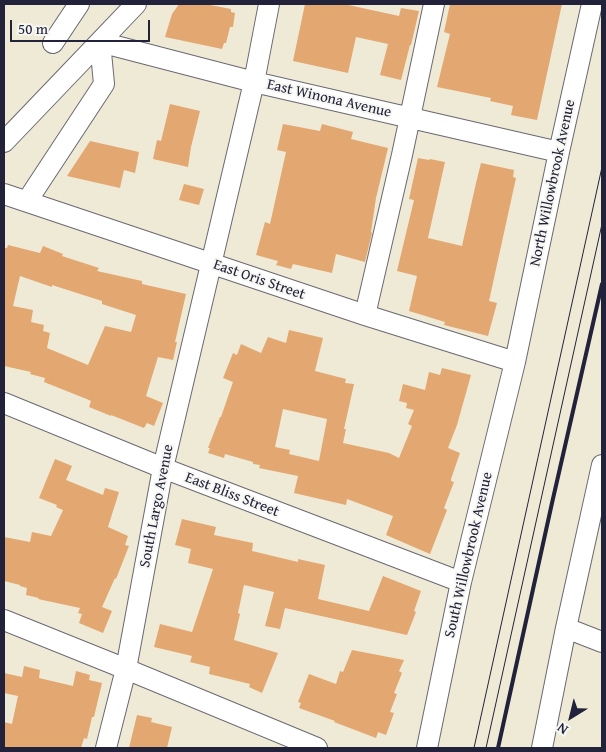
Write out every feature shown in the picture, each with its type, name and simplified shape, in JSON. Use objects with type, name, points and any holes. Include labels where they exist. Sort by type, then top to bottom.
[{"type":"street","points":[[53,43],[79,4]]},
{"type":"street","points":[[4,142],[13,126],[100,42],[136,4]]},
{"type":"street","name":"South Largo Avenue","points":[[106,748],[126,669],[163,468],[254,82],[268,4]]},
{"type":"street","points":[[365,316],[434,4]]},
{"type":"street","name":"North Willowbrook Avenue","points":[[515,362],[592,4]]},
{"type":"street","points":[[27,201],[104,84],[100,42]]},
{"type":"street","name":"East Winona Avenue","points":[[100,42],[254,82],[559,152]]},
{"type":"street","name":"East Oris Street","points":[[4,194],[365,316],[515,362]]},
{"type":"street","name":"South Willowbrook Avenue","points":[[427,748],[461,582],[515,362]]},
{"type":"street","name":"East Bliss Street","points":[[4,403],[163,468],[461,582]]},
{"type":"street","points":[[542,748],[602,465]]},
{"type":"street","points":[[4,620],[317,748]]},
{"type":"street","points":[[566,628],[602,642]]},
{"type":"building","points":[[179,4],[205,4],[231,9],[231,12],[235,13],[233,27],[230,27],[226,43],[224,43],[222,49],[165,37],[172,14]]},
{"type":"building","points":[[305,4],[344,4],[399,16],[401,8],[419,11],[401,80],[380,75],[388,44],[356,37],[348,73],[293,61]]},
{"type":"building","points":[[450,4],[562,4],[537,120],[511,115],[513,106],[490,101],[491,98],[437,87],[450,34],[444,32]]},
{"type":"building","points":[[170,104],[200,111],[188,167],[153,159],[157,140],[161,141]]},
{"type":"building","points":[[283,124],[320,131],[322,124],[353,132],[351,139],[388,148],[376,198],[372,233],[365,262],[336,254],[332,273],[293,264],[291,269],[276,265],[278,261],[256,255],[265,222],[270,224],[286,152],[277,150]]},
{"type":"building","points":[[90,141],[139,152],[135,173],[124,170],[120,188],[67,176]]},
{"type":"building","points":[[418,158],[445,162],[428,238],[462,246],[481,163],[514,170],[513,177],[516,178],[489,301],[497,303],[488,336],[444,325],[445,322],[409,311],[417,276],[397,271],[414,200],[409,199]]},
{"type":"building","points":[[184,184],[204,189],[199,205],[179,200]]},
{"type":"building","points":[[8,245],[40,253],[43,246],[63,254],[62,256],[99,268],[97,271],[142,281],[142,284],[186,294],[175,342],[177,342],[173,360],[158,357],[146,396],[163,403],[154,426],[147,423],[144,428],[111,416],[89,407],[91,401],[44,382],[45,378],[30,374],[31,372],[4,366],[4,248],[7,248]],"holes":[[[20,276],[52,287],[52,285],[102,301],[102,304],[136,315],[131,332],[105,326],[88,365],[47,348],[50,333],[43,331],[44,325],[31,322],[33,310],[13,306]]]},
{"type":"building","points":[[289,330],[323,338],[315,371],[346,379],[345,383],[354,384],[344,429],[346,429],[343,443],[389,453],[399,458],[412,426],[408,424],[414,410],[406,408],[407,403],[399,401],[403,384],[425,390],[429,372],[440,375],[442,368],[471,375],[457,425],[448,448],[460,453],[451,479],[454,482],[444,508],[447,510],[430,554],[386,535],[393,516],[347,499],[346,505],[294,493],[298,476],[259,468],[260,465],[253,464],[253,462],[225,454],[224,458],[208,453],[210,448],[208,448],[233,382],[223,378],[233,353],[237,355],[241,344],[261,353],[268,337],[286,343]],"holes":[[[283,409],[327,419],[319,461],[289,454],[290,450],[275,447]]]},
{"type":"building","points":[[55,459],[72,466],[66,480],[103,495],[105,488],[119,492],[108,527],[128,536],[125,545],[129,546],[102,607],[112,611],[103,633],[79,623],[82,614],[78,613],[80,608],[26,595],[27,588],[4,581],[4,537],[30,542],[32,532],[51,536],[63,510],[56,507],[57,505],[39,498]]},
{"type":"building","points":[[182,519],[216,527],[214,535],[253,543],[252,551],[298,562],[298,559],[325,565],[318,599],[369,611],[383,576],[421,591],[414,611],[416,612],[407,635],[285,608],[280,629],[265,626],[274,592],[244,585],[234,640],[278,653],[262,693],[249,687],[250,684],[209,674],[210,667],[190,662],[192,656],[154,647],[160,624],[192,632],[213,569],[188,563],[191,549],[175,545]]},
{"type":"building","points":[[352,650],[404,660],[399,671],[402,673],[394,693],[397,694],[390,712],[394,713],[386,735],[378,732],[376,738],[299,708],[301,703],[298,702],[309,674],[336,684],[340,671],[343,672]]},
{"type":"building","points":[[24,666],[40,670],[39,678],[73,686],[76,671],[90,675],[89,680],[102,683],[87,739],[84,738],[81,748],[4,748],[4,722],[12,724],[18,696],[4,693],[4,673],[22,677]]},
{"type":"building","points":[[137,715],[152,718],[151,722],[172,727],[167,748],[129,748]]},
{"type":"tram line","points":[[474,748],[602,167]]},
{"type":"tram line","points":[[486,748],[602,224]]},
{"type":"railway","points":[[498,748],[602,284]]}]
